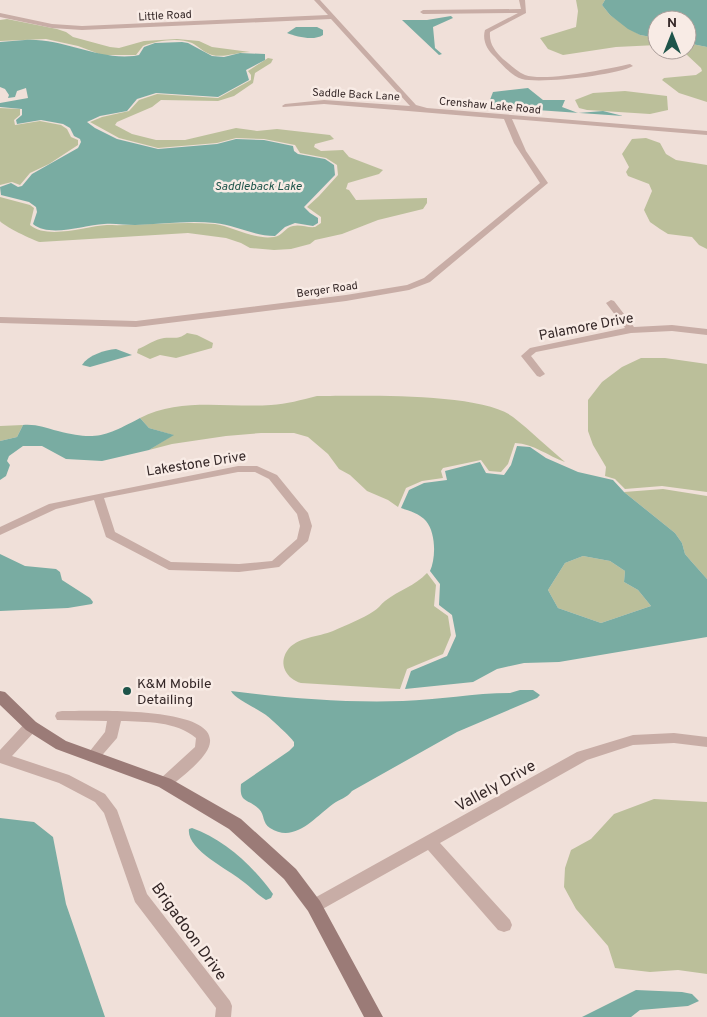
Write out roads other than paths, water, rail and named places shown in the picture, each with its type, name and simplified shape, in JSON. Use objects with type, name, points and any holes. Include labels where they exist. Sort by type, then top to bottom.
[{"type":"street","name":"Crenshaw Lake Road","points":[[317,0],[414,106],[426,110],[707,133]]},
{"type":"street","points":[[522,0],[524,11]]},
{"type":"street","points":[[423,12],[524,11]]},
{"type":"street","points":[[524,11],[487,31],[486,37],[489,46],[497,56],[524,78],[553,77],[630,66]]},
{"type":"street","name":"Little Road","points":[[0,15],[52,26],[97,28],[332,17]]},
{"type":"street","name":"Saddle Back Lane","points":[[285,106],[324,102],[426,110]]},
{"type":"street","name":"Berger Road","points":[[0,320],[136,324],[346,298],[420,284],[544,184],[531,165],[509,124],[507,116]]},
{"type":"street","points":[[611,303],[631,330]]},
{"type":"street","name":"Palamore Drive","points":[[540,374],[530,364],[526,356],[533,350],[631,330],[672,328],[707,332]]},
{"type":"street","name":"Lakestone Drive","points":[[0,531],[53,506],[98,496],[238,469],[257,469],[273,477],[302,513],[306,526],[302,541],[275,564],[239,568],[169,566],[110,534],[98,496]]},
{"type":"street","points":[[0,696],[31,726],[61,745],[166,782],[235,824],[290,874],[314,906],[374,1017]]},
{"type":"street","points":[[62,716],[115,716],[166,719],[187,725],[201,735],[204,742],[201,750],[166,782]]},
{"type":"street","points":[[93,756],[112,734],[115,716]]},
{"type":"street","name":"Brigadoon Drive","points":[[31,726],[0,758],[64,778],[100,798],[110,810],[140,897],[224,1006],[223,1017]]},
{"type":"street","name":"Vallely Drive","points":[[314,906],[582,756],[633,740],[674,738],[707,742]]},
{"type":"street","points":[[430,842],[504,925]]},
{"type":"water","points":[[605,0],[707,0],[707,47],[697,45],[697,10],[647,10],[647,36],[628,29],[610,15],[602,5]]},
{"type":"water","points":[[451,16],[453,18],[433,27],[435,48],[442,54],[439,55],[402,20],[427,20]]},
{"type":"water","points":[[296,27],[317,27],[323,30],[323,35],[310,38],[287,33]]},
{"type":"water","name":"Saddleback Lake","points":[[25,40],[53,42],[106,55],[120,56],[139,55],[144,47],[155,43],[182,42],[188,43],[212,56],[224,57],[240,53],[265,54],[265,60],[246,70],[249,80],[218,97],[156,93],[137,99],[127,111],[100,116],[87,122],[117,139],[158,149],[217,144],[236,139],[264,140],[293,146],[294,151],[298,154],[325,159],[334,165],[335,175],[304,207],[318,218],[318,223],[313,226],[295,223],[285,227],[275,236],[267,236],[222,224],[205,222],[135,225],[108,224],[67,230],[48,230],[33,224],[37,212],[36,207],[29,202],[1,195],[0,187],[11,183],[18,187],[22,186],[32,174],[78,148],[81,142],[80,139],[74,136],[70,128],[63,124],[41,120],[17,124],[16,120],[22,115],[22,109],[0,107],[0,103],[28,98],[26,88],[17,91],[15,97],[8,98],[9,95],[5,89],[0,87],[0,42]]},
{"type":"water","points":[[528,88],[543,100],[565,100],[562,107],[578,113],[492,107],[488,105],[493,92]]},
{"type":"water","points":[[603,111],[623,116],[579,113]]},
{"type":"water","points":[[116,349],[132,355],[90,367],[82,365],[88,358]]},
{"type":"water","points":[[140,418],[149,428],[174,435],[149,450],[102,461],[66,459],[42,446],[23,446],[9,456],[7,461],[10,465],[6,476],[0,480],[0,441],[17,437],[23,425],[37,426],[82,436],[92,436],[109,433]]},
{"type":"water","points":[[517,446],[530,447],[546,458],[578,472],[613,480],[624,492],[675,533],[682,543],[685,554],[707,579],[707,637],[559,662],[524,663],[497,669],[473,682],[405,689],[411,671],[447,656],[456,636],[452,615],[439,605],[440,584],[430,571],[434,546],[432,532],[421,516],[401,508],[409,490],[424,483],[447,480],[445,471],[480,462],[486,473],[504,475],[511,465]],"holes":[[[583,556],[610,561],[625,571],[624,582],[638,590],[651,606],[601,623],[558,608],[548,590],[565,563]]]},
{"type":"water","points":[[0,554],[25,566],[56,569],[60,572],[62,580],[90,598],[93,602],[92,604],[68,608],[0,611]]},
{"type":"water","points":[[520,690],[533,690],[540,695],[537,698],[457,732],[352,791],[312,822],[296,831],[288,833],[279,832],[270,828],[259,809],[241,795],[241,784],[289,751],[294,746],[294,742],[266,715],[242,701],[231,691],[317,699],[381,701],[510,693]]},
{"type":"water","points":[[0,818],[34,822],[53,837],[66,904],[105,1017],[0,1017]]},
{"type":"water","points":[[192,828],[215,839],[237,855],[257,874],[273,894],[271,898],[266,900],[262,898],[244,882],[200,851],[190,836],[189,829]]},
{"type":"water","points":[[636,990],[682,992],[692,994],[699,1001],[688,1006],[640,1010],[631,1017],[582,1017]]},
{"type":"place","name":"K&M Mobile Detailing","points":[[127,691]]}]
